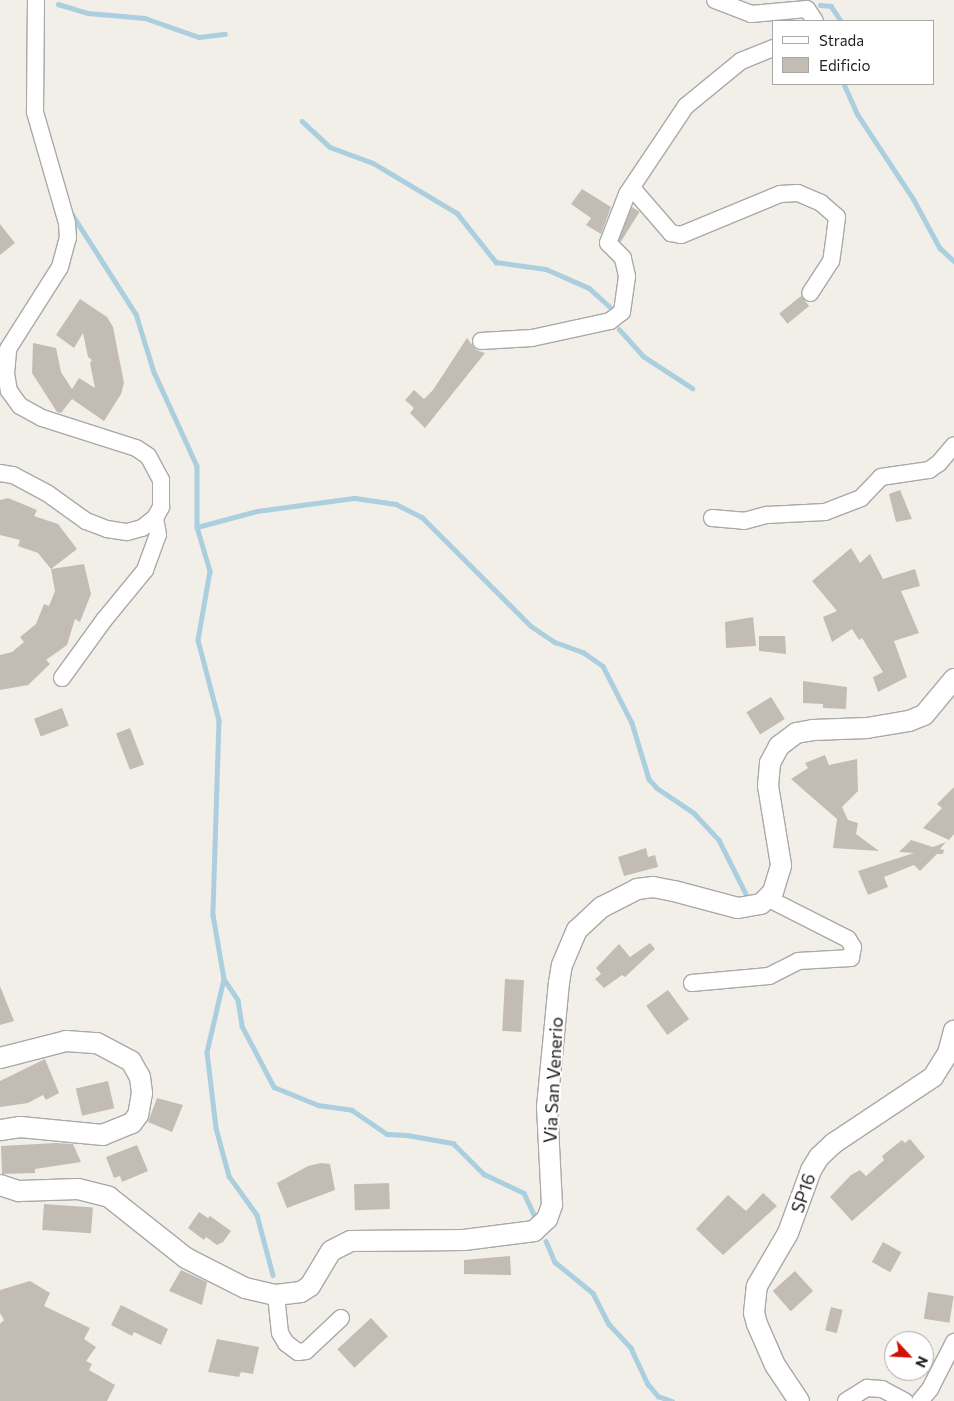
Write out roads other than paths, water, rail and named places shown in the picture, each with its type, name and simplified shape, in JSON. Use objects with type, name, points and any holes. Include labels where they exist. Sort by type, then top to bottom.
[{"type":"street","points":[[0,473],[47,492],[86,521],[107,529],[126,532],[142,528],[155,518],[161,508],[161,480],[148,456],[136,448],[42,418],[20,406],[9,391],[6,374],[8,349],[60,267],[68,238],[66,223],[35,112],[36,0]]},
{"type":"street","points":[[715,0],[751,14],[812,10]]},
{"type":"street","points":[[481,342],[532,338],[610,321],[622,312],[627,276],[623,258],[613,251],[608,243],[608,236],[632,188],[686,106],[741,61],[772,48]]},
{"type":"street","points":[[632,188],[671,233],[681,235],[780,194],[798,193],[821,203],[836,217],[835,234],[831,261],[810,293]]},
{"type":"street","points":[[712,518],[744,521],[767,515],[825,512],[861,498],[881,477],[928,470],[939,463],[954,445]]},
{"type":"street","points":[[62,678],[104,620],[145,570],[158,535],[155,518]]},
{"type":"street","points":[[692,983],[769,976],[798,961],[851,958],[853,947],[848,939],[767,898],[779,878],[781,865],[768,786],[770,763],[779,746],[796,733],[813,730],[867,728],[918,718],[934,705],[954,679]]},
{"type":"street","name":"Via San Venerio","points":[[0,1185],[18,1191],[78,1190],[109,1197],[186,1258],[245,1288],[276,1295],[291,1295],[306,1289],[320,1275],[331,1251],[351,1241],[464,1240],[534,1231],[542,1226],[551,1212],[553,1194],[547,1107],[559,983],[568,946],[577,930],[602,907],[637,889],[653,887],[738,908],[751,908],[767,898]]},
{"type":"street","name":"SP16","points":[[799,1401],[775,1365],[757,1324],[754,1312],[756,1286],[788,1233],[811,1170],[819,1157],[834,1143],[933,1077],[945,1060],[954,1031]]},
{"type":"street","points":[[0,1058],[66,1041],[97,1043],[131,1061],[140,1077],[142,1093],[138,1115],[132,1123],[103,1135],[20,1127],[0,1130]]},
{"type":"street","points":[[276,1295],[280,1333],[286,1343],[298,1352],[306,1350],[341,1318]]},
{"type":"street","points":[[920,1401],[930,1389],[954,1342]]},
{"type":"street","points":[[846,1401],[867,1388],[882,1389],[905,1401]]},
{"type":"waterway","points":[[58,4],[88,13],[145,18],[199,37],[225,34]]},
{"type":"waterway","points":[[820,5],[831,6],[840,20]]},
{"type":"waterway","points":[[844,85],[858,115],[914,200],[940,248],[954,261]]},
{"type":"waterway","points":[[302,121],[330,147],[373,163],[457,213],[496,262],[546,269],[589,288],[610,307]]},
{"type":"waterway","points":[[72,214],[136,314],[154,372],[197,466],[197,527],[210,571],[198,640],[219,720],[213,915],[224,979],[207,1052],[216,1128],[229,1176],[257,1215],[273,1275]]},
{"type":"waterway","points":[[619,329],[643,356],[692,388]]},
{"type":"waterway","points":[[197,527],[257,511],[355,498],[396,504],[422,517],[531,626],[555,642],[583,652],[603,666],[632,723],[649,779],[657,788],[694,813],[719,840],[746,894]]},
{"type":"waterway","points":[[224,979],[238,1000],[242,1026],[274,1087],[318,1105],[352,1110],[387,1134],[407,1135],[453,1143],[484,1174],[524,1193],[536,1219]]},
{"type":"waterway","points":[[546,1241],[555,1262],[593,1293],[609,1324],[631,1348],[648,1384],[658,1396],[672,1401]]}]
